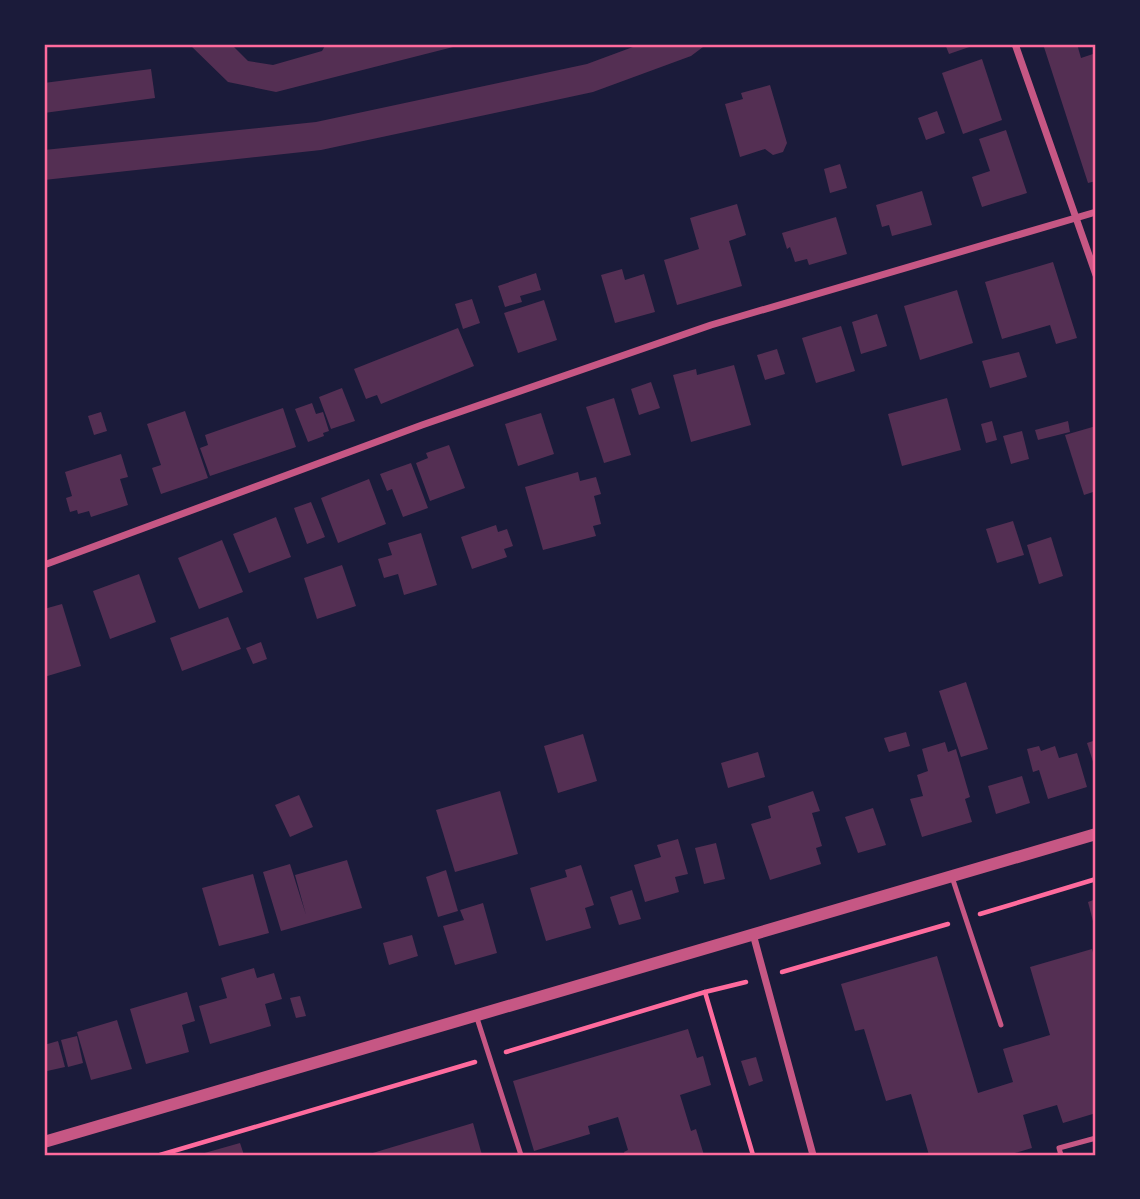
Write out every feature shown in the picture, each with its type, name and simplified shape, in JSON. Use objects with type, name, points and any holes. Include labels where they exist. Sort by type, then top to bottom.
[{"type":"street","points":[[1015,44],[1096,275]]},
{"type":"street","points":[[44,565],[422,425],[711,325],[1096,212]]},
{"type":"street","points":[[44,1142],[1096,834]]},
{"type":"street","points":[[753,934],[813,1155]]},
{"type":"lane","points":[[952,877],[1001,1025]]},
{"type":"lane","points":[[476,1015],[521,1155]]},
{"type":"lane","points":[[1061,1155],[1059,1148],[1096,1138]]},
{"type":"path","points":[[160,1155],[705,992],[1096,879]]},
{"type":"path","points":[[705,992],[753,1155]]},
{"type":"building","points":[[189,44],[231,44],[248,61],[273,65],[322,51],[326,44],[461,45],[276,92],[228,82]]},
{"type":"building","points":[[641,44],[707,44],[691,56],[593,92],[321,150],[44,180],[44,150],[316,122],[587,64]]},
{"type":"building","points":[[945,44],[978,44],[949,54]]},
{"type":"building","points":[[1043,44],[1077,44],[1081,58],[1096,53],[1096,181],[1088,183]]},
{"type":"building","points":[[982,59],[1002,120],[963,134],[942,73]]},
{"type":"building","points":[[151,69],[155,98],[44,113],[44,83]]},
{"type":"building","points":[[770,85],[787,143],[783,152],[773,155],[765,149],[740,157],[725,104],[743,99],[741,93]]},
{"type":"building","points":[[937,111],[945,133],[926,140],[918,118]]},
{"type":"building","points":[[1006,130],[1027,193],[982,207],[972,177],[990,171],[979,139]]},
{"type":"building","points":[[840,164],[847,188],[830,193],[824,169]]},
{"type":"building","points":[[922,191],[932,225],[892,236],[889,225],[882,227],[876,205]]},
{"type":"building","points":[[737,204],[746,235],[729,241],[742,286],[677,305],[664,260],[699,249],[690,218]]},
{"type":"building","points":[[836,217],[847,254],[809,265],[807,259],[795,262],[782,233]]},
{"type":"building","points":[[1053,262],[1077,338],[1056,344],[1050,325],[1002,339],[985,282]]},
{"type":"building","points":[[622,269],[625,280],[644,274],[655,312],[615,323],[601,275]]},
{"type":"building","points":[[536,273],[541,290],[520,296],[522,302],[505,307],[498,286]]},
{"type":"building","points":[[957,290],[973,343],[920,360],[904,306]]},
{"type":"building","points":[[472,299],[480,323],[463,329],[455,304]]},
{"type":"building","points":[[544,300],[557,340],[518,353],[504,313]]},
{"type":"building","points":[[877,314],[887,346],[861,354],[852,322]]},
{"type":"building","points":[[841,326],[855,371],[816,383],[802,338]]},
{"type":"building","points":[[458,328],[474,366],[381,404],[377,395],[366,399],[354,369]]},
{"type":"building","points":[[777,349],[785,374],[765,380],[757,355]]},
{"type":"building","points":[[1019,352],[1027,377],[990,388],[982,361]]},
{"type":"building","points":[[734,365],[751,425],[691,442],[673,375],[696,369],[697,375]]},
{"type":"building","points":[[651,382],[660,408],[639,415],[631,389]]},
{"type":"building","points":[[342,388],[355,421],[331,429],[319,397]]},
{"type":"building","points":[[614,398],[631,455],[604,463],[586,407]]},
{"type":"building","points":[[947,398],[961,450],[902,466],[888,414]]},
{"type":"building","points":[[312,403],[316,414],[323,412],[329,431],[323,433],[324,436],[308,442],[295,409]]},
{"type":"building","points":[[283,408],[296,447],[210,476],[200,448],[208,445],[205,435]]},
{"type":"building","points":[[185,411],[208,478],[161,494],[152,468],[161,465],[147,424]]},
{"type":"building","points":[[101,412],[107,431],[94,435],[88,416]]},
{"type":"building","points":[[541,413],[554,454],[518,466],[505,424]]},
{"type":"building","points":[[992,421],[997,440],[986,443],[981,424]]},
{"type":"building","points":[[1068,421],[1070,432],[1038,440],[1035,430]]},
{"type":"building","points":[[1096,426],[1096,491],[1084,495],[1065,435]]},
{"type":"building","points":[[1022,431],[1029,459],[1011,464],[1003,436]]},
{"type":"building","points":[[449,445],[465,488],[430,501],[416,463],[428,458],[426,453]]},
{"type":"building","points":[[121,454],[128,477],[120,479],[128,505],[91,517],[89,511],[78,514],[77,510],[70,512],[66,498],[72,496],[65,472]]},
{"type":"building","points":[[411,463],[428,508],[403,517],[392,489],[387,491],[380,474]]},
{"type":"building","points":[[578,472],[580,481],[596,477],[601,494],[594,496],[601,524],[593,526],[596,536],[543,550],[525,487]]},
{"type":"building","points":[[369,479],[386,524],[338,543],[321,498]]},
{"type":"building","points":[[311,502],[325,537],[307,544],[294,508]]},
{"type":"building","points":[[276,517],[291,557],[249,573],[233,534]]},
{"type":"building","points":[[1013,521],[1024,555],[997,563],[986,529]]},
{"type":"building","points":[[496,525],[498,532],[507,529],[513,546],[504,549],[507,557],[472,569],[461,537]]},
{"type":"building","points":[[421,533],[437,585],[404,595],[398,574],[384,578],[378,559],[392,555],[388,543]]},
{"type":"building","points":[[1051,537],[1063,576],[1039,584],[1027,545]]},
{"type":"building","points":[[222,540],[243,592],[199,609],[178,558]]},
{"type":"building","points":[[342,565],[356,606],[317,619],[304,578]]},
{"type":"building","points":[[139,574],[156,622],[110,639],[93,591]]},
{"type":"building","points":[[62,604],[81,666],[44,677],[44,609]]},
{"type":"building","points":[[228,617],[241,649],[182,671],[170,638]]},
{"type":"building","points":[[261,642],[267,659],[253,664],[246,648]]},
{"type":"building","points":[[966,682],[988,749],[961,757],[939,691]]},
{"type":"building","points":[[906,732],[910,746],[889,752],[884,738]]},
{"type":"building","points":[[583,734],[597,781],[558,793],[544,746]]},
{"type":"building","points":[[1096,740],[1096,771],[1087,743]]},
{"type":"building","points":[[945,742],[948,752],[956,749],[970,797],[965,799],[972,822],[922,837],[910,799],[923,796],[917,775],[928,771],[922,749]]},
{"type":"building","points":[[1039,746],[1041,751],[1055,746],[1059,758],[1077,753],[1087,787],[1048,799],[1039,770],[1033,772],[1027,749]]},
{"type":"building","points":[[758,752],[765,777],[728,788],[721,763]]},
{"type":"building","points":[[1022,776],[1030,803],[996,814],[988,786]]},
{"type":"building","points":[[500,791],[518,854],[455,872],[436,810]]},
{"type":"building","points":[[813,791],[820,811],[812,813],[822,846],[816,848],[821,864],[770,880],[751,824],[771,818],[768,806]]},
{"type":"building","points":[[299,795],[313,827],[290,837],[275,805]]},
{"type":"building","points":[[873,808],[886,845],[858,853],[845,817]]},
{"type":"building","points":[[678,839],[688,874],[675,877],[679,892],[645,902],[634,865],[661,857],[657,845]]},
{"type":"building","points":[[716,843],[725,879],[704,884],[695,848]]},
{"type":"building","points":[[347,860],[362,908],[281,931],[263,872],[290,864],[306,915],[295,875]]},
{"type":"building","points":[[581,865],[594,905],[585,908],[591,928],[546,941],[530,888],[567,877],[565,870]]},
{"type":"building","points":[[446,870],[458,911],[438,917],[426,877]]},
{"type":"building","points":[[253,874],[269,933],[219,946],[202,888]]},
{"type":"building","points":[[632,890],[641,919],[619,925],[610,897]]},
{"type":"building","points":[[1096,899],[1096,929],[1095,929],[1088,902]]},
{"type":"building","points":[[483,903],[497,953],[455,965],[443,926],[464,920],[460,910]]},
{"type":"building","points":[[412,935],[418,956],[389,965],[383,943]]},
{"type":"building","points":[[1092,949],[1096,964],[1096,1113],[1063,1123],[1057,1105],[1023,1115],[1032,1148],[1008,1155],[929,1155],[911,1094],[886,1101],[864,1029],[855,1031],[841,984],[937,956],[978,1093],[1013,1082],[1003,1049],[1050,1035],[1030,967]]},
{"type":"building","points":[[254,968],[257,978],[274,973],[282,999],[265,1004],[271,1026],[210,1044],[199,1006],[227,998],[221,978]]},
{"type":"building","points":[[187,992],[195,1021],[182,1025],[189,1052],[146,1064],[130,1009]]},
{"type":"building","points":[[300,996],[306,1016],[296,1018],[290,998]]},
{"type":"building","points":[[117,1020],[132,1069],[91,1080],[77,1032]]},
{"type":"building","points":[[688,1029],[697,1058],[703,1056],[711,1085],[680,1095],[691,1131],[696,1129],[704,1155],[625,1155],[624,1152],[628,1150],[618,1117],[588,1126],[590,1134],[534,1151],[513,1081]]},
{"type":"building","points":[[77,1036],[83,1063],[68,1067],[61,1040]]},
{"type":"building","points":[[58,1041],[65,1067],[47,1071],[44,1045]]},
{"type":"building","points":[[756,1057],[763,1081],[749,1086],[741,1061]]},
{"type":"building","points":[[473,1123],[482,1155],[366,1155]]},
{"type":"building","points":[[240,1143],[244,1155],[201,1155],[201,1154]]}]
